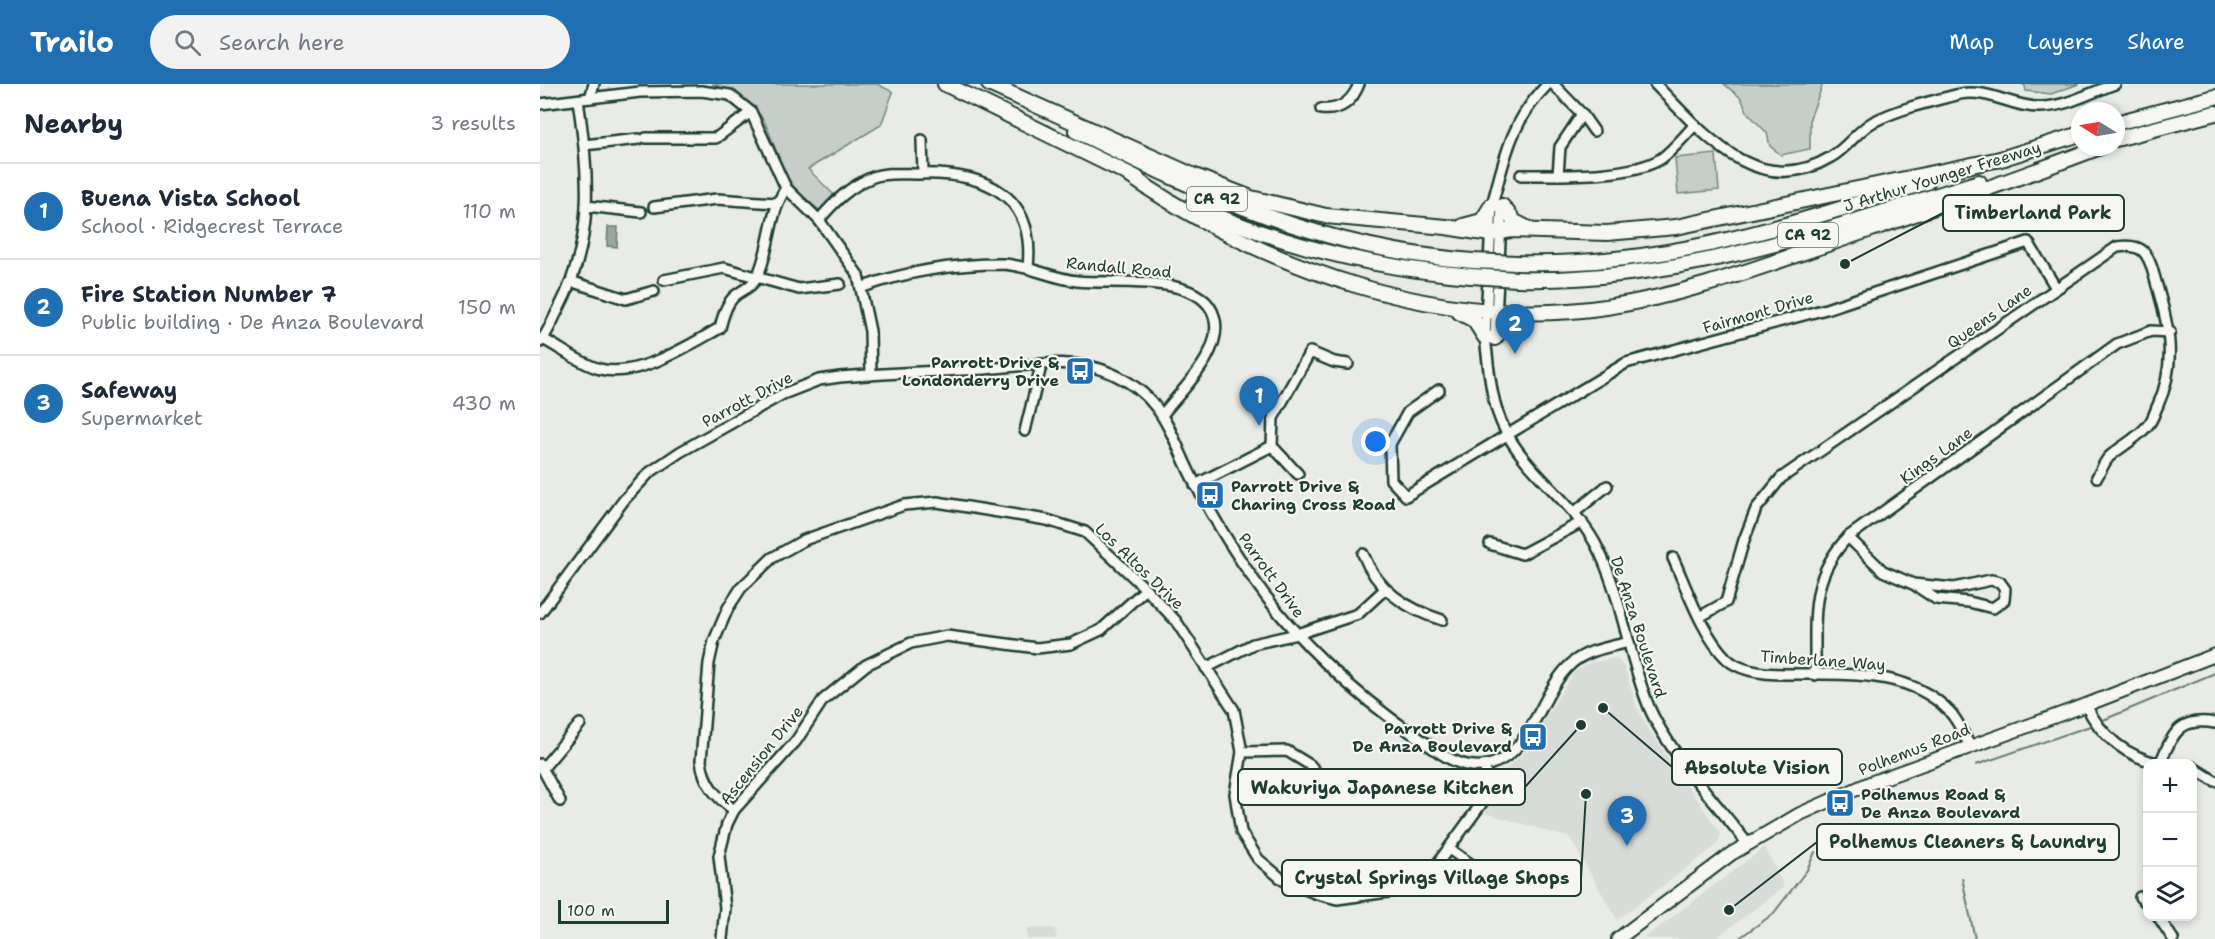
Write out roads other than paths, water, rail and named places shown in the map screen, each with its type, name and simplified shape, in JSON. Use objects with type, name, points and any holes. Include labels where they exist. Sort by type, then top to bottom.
[{"type":"highway","name":"J Arthur Younger Freeway","points":[[945,84],[1216,216],[1300,245],[1386,265],[1471,276],[1516,279],[1630,274],[1725,258],[1788,242],[2071,153]]},
{"type":"highway","name":"J Arthur Younger Freeway","points":[[980,84],[1190,187],[1263,217],[1356,243],[1473,261],[1516,263],[1603,261],[1713,245],[1775,229],[2071,137]]},
{"type":"highway","points":[[989,84],[1198,178],[1251,198],[1337,217],[1496,233],[1540,231],[1619,233],[1691,225],[2005,158]]},
{"type":"highway","points":[[2125,121],[2215,97]]},
{"type":"highway","points":[[2125,137],[2215,113]]},
{"type":"highway","points":[[1130,175],[1182,209],[1277,255],[1363,285],[1446,306],[1544,313],[1607,307],[1692,289],[2076,156]]},
{"type":"highway","points":[[1446,227],[1479,222],[1497,206],[1517,224],[1540,231]]},
{"type":"highway","points":[[1446,306],[1474,320],[1490,338],[1507,322],[1544,313]]},
{"type":"main road","name":"Polhemus Road","points":[[1618,939],[1747,843],[1837,797],[2215,655]]},
{"type":"street","points":[[590,98],[594,84]]},
{"type":"street","points":[[1321,109],[1335,109],[1344,106],[1359,84]]},
{"type":"street","points":[[1551,84],[1582,114],[1594,131]]},
{"type":"street","name":"De Anza Boulevard","points":[[1551,84],[1527,108],[1510,138],[1503,161],[1498,190],[1489,352],[1492,398],[1508,436],[1523,456],[1575,512],[1604,563],[1645,696],[1661,729],[1747,843]]},
{"type":"street","points":[[1658,85],[1726,154],[1741,162],[1767,170],[1791,170],[1807,167],[1833,157],[1866,127],[1880,119],[1971,89],[2041,107],[2057,105],[2115,84]]},
{"type":"street","points":[[540,104],[640,92],[701,88],[730,95],[751,112],[786,188],[819,220],[858,275],[863,287],[870,331],[871,375]]},
{"type":"street","points":[[578,100],[584,145],[586,206],[584,239],[573,282],[541,341],[600,370],[628,369],[661,361],[720,328],[725,310],[735,296],[750,287],[758,276],[776,203],[786,188]]},
{"type":"street","points":[[584,145],[642,138],[716,138],[751,112]]},
{"type":"street","points":[[1558,175],[1560,147],[1582,114]]},
{"type":"street","points":[[1521,175],[1590,174],[1652,163],[1670,150],[1695,125]]},
{"type":"street","points":[[922,140],[923,173]]},
{"type":"street","points":[[819,220],[838,199],[858,184],[875,176],[953,174],[987,184],[1012,202],[1028,226],[1030,245],[1028,267]]},
{"type":"street","points":[[654,207],[717,198],[776,203]]},
{"type":"street","points":[[586,206],[641,212]]},
{"type":"street","name":"Fairmont Drive","points":[[1439,390],[1408,412],[1390,444],[1391,480],[1406,496],[1626,363],[1826,309],[2028,242],[2056,288]]},
{"type":"street","name":"Queens Lane","points":[[1701,616],[1726,602],[1743,540],[1756,509],[1781,478],[2116,247],[2130,245],[2138,247],[2149,258],[2170,332],[2169,370],[2165,389],[2149,424],[2131,442],[2108,458],[2097,477]]},
{"type":"street","name":"Randall Road","points":[[863,287],[916,270],[1002,264],[1028,267],[1056,277],[1078,281],[1172,286],[1202,297],[1215,318],[1213,344],[1207,356],[1163,414]]},
{"type":"street","points":[[664,280],[724,268],[800,289],[840,284]]},
{"type":"street","points":[[573,282],[626,299],[654,291]]},
{"type":"street","name":"Kings Lane","points":[[1815,675],[1816,601],[1820,577],[1834,551],[1848,537],[2117,344],[2151,331],[2170,332]]},
{"type":"street","points":[[1298,474],[1272,446],[1273,418],[1310,352],[1334,362],[1348,364]]},
{"type":"street","name":"Parrott Drive","points":[[540,613],[624,501],[649,473],[664,462],[796,388],[819,380],[871,375],[1070,364],[1110,372],[1147,395],[1163,414],[1196,485],[1255,582],[1297,634],[1327,664],[1402,727],[1456,762],[1469,766],[1485,766]]},
{"type":"street","points":[[1025,431],[1041,366]]},
{"type":"street","points":[[1196,485],[1272,446]]},
{"type":"street","points":[[1575,512],[1607,486]]},
{"type":"street","name":"Los Altos Drive","points":[[734,810],[709,788],[703,775],[701,761],[709,663],[719,625],[741,588],[772,558],[787,548],[903,505],[952,503],[1071,526],[1099,543],[1146,589],[1184,631],[1234,710],[1242,752],[1235,794],[1241,832],[1258,859],[1283,880],[1317,894],[1337,899],[1410,889],[1432,871],[1484,800],[1487,786],[1485,766]]},
{"type":"street","points":[[1490,544],[1522,554],[1582,522]]},
{"type":"street","points":[[1848,537],[1883,571],[1913,584],[1936,599],[1969,602],[1993,608],[2004,600],[2005,589],[2000,582],[1991,580],[1954,588],[1913,584]]},
{"type":"street","points":[[1364,554],[1375,579],[1384,590],[1424,614],[1442,620]]},
{"type":"street","name":"Timberlane Way","points":[[1672,558],[1713,642],[1729,661],[1750,671],[1866,675],[1893,680],[1923,691],[1950,711],[1970,746]]},
{"type":"street","name":"Ascension Drive","points":[[722,939],[724,908],[719,856],[723,834],[734,810],[796,741],[824,700],[866,665],[912,643],[947,636],[1036,648],[1071,644],[1101,630],[1146,589]]},
{"type":"street","points":[[1206,668],[1253,644],[1297,634],[1358,614],[1384,590]]},
{"type":"street","points":[[1485,766],[1504,759],[1515,748],[1572,663],[1587,654],[1629,642]]},
{"type":"street","points":[[2086,705],[2099,728],[2114,742],[2132,755],[2146,759]]},
{"type":"street","points":[[2163,759],[2173,737],[2182,727],[2196,720],[2215,723]]},
{"type":"street","points":[[560,801],[541,766],[580,724]]},
{"type":"street","points":[[1242,752],[1287,751],[1310,765],[1338,797]]},
{"type":"street","points":[[2197,770],[2215,781]]},
{"type":"street","points":[[1449,849],[1482,872],[1539,883]]},
{"type":"street","points":[[2161,921],[2173,939]]},
{"type":"waterway","points":[[2101,721],[2215,673]]},
{"type":"waterway","points":[[1976,765],[2090,726]]},
{"type":"waterway","points":[[1738,939],[1773,914],[1807,870],[1815,852]]},
{"type":"waterway","points":[[1962,878],[1975,939]]},
{"type":"place","name":"Timberland Park","points":[[1845,264]]},
{"type":"place","name":"Fire Station Number 7","points":[[1515,354]]},
{"type":"place","name":"Parrott Drive & Londonderry Drive","points":[[1080,371]]},
{"type":"place","name":"Buena Vista School","points":[[1259,426]]},
{"type":"place","name":"Parrott Drive & Charing Cross Road","points":[[1210,495]]},
{"type":"place","name":"Absolute Vision","points":[[1603,708]]},
{"type":"place","name":"Wakuriya Japanese Kitchen","points":[[1581,725]]},
{"type":"place","name":"Parrott Drive & De Anza Boulevard","points":[[1533,737]]},
{"type":"place","name":"Crystal Springs Village Shops","points":[[1586,794]]},
{"type":"place","name":"Polhemus Road & De Anza Boulevard","points":[[1840,803]]},
{"type":"place","name":"Safeway","points":[[1627,846]]},
{"type":"place","name":"Polhemus Cleaners & Laundry","points":[[1729,910]]}]
